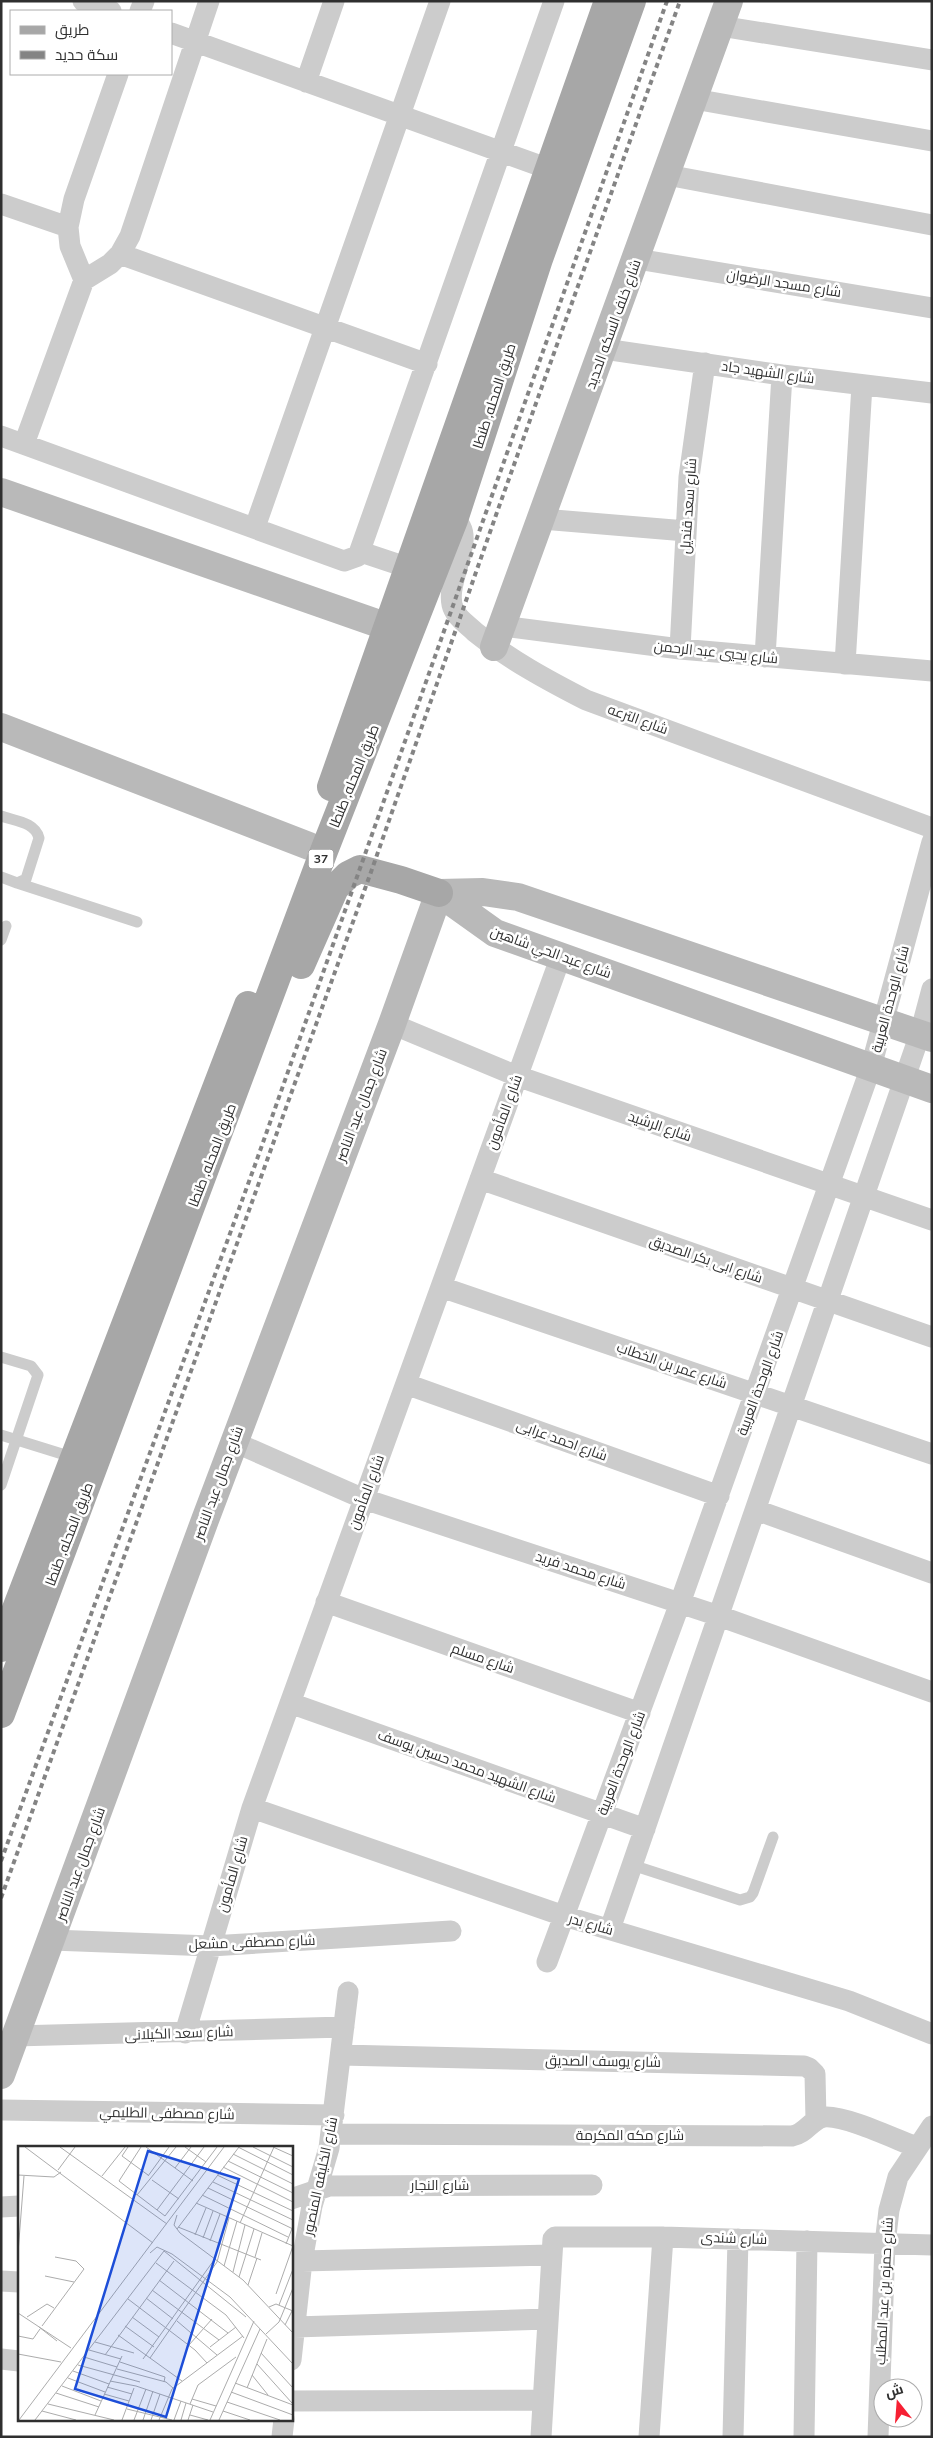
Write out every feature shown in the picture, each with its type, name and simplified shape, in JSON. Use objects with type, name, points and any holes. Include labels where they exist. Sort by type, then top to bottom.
[{"type":"main road","name":"طريق المحله, طنطا","points":[[1,1648],[309,846],[409,568],[608,1]]},
{"type":"main road","name":"طريق المحله, طنطا","points":[[1,1714],[273,993],[324,851],[454,520],[539,259],[632,1]]},
{"type":"main road","points":[[273,993],[282,993],[292,984],[335,888],[348,875],[360,869],[401,880],[439,894]]},
{"type":"street","points":[[83,1],[108,10]]},
{"type":"street","points":[[84,280],[98,273],[120,254],[139,215],[209,1]]},
{"type":"street","points":[[306,82],[334,1]]},
{"type":"street","points":[[255,528],[440,1]]},
{"type":"street","points":[[1,436],[344,561],[354,558],[361,552],[554,1]]},
{"type":"street","points":[[725,13],[932,60]]},
{"type":"street","name":"شارع خلف السكه الحديد","points":[[498,636],[637,259],[725,13]]},
{"type":"street","points":[[172,33],[549,170]]},
{"type":"street","points":[[24,444],[84,280],[70,246],[68,228],[74,199],[118,75]]},
{"type":"street","points":[[694,99],[932,141]]},
{"type":"street","points":[[667,175],[932,226]]},
{"type":"street","points":[[1,204],[68,228]]},
{"type":"street","points":[[120,254],[427,364]]},
{"type":"street","name":"شارع مسجد الرضوان","points":[[637,259],[932,308]]},
{"type":"street","name":"شارع الشهيد جاد","points":[[604,348],[782,375],[932,393]]},
{"type":"street","name":"شارع سعد قنديل","points":[[680,649],[690,468],[705,363]]},
{"type":"street","points":[[765,657],[782,375]]},
{"type":"street","points":[[845,664],[862,385]]},
{"type":"street","points":[[1,492],[388,627]]},
{"type":"street","points":[[542,519],[686,531]]},
{"type":"street","name":"شارع الترعه","points":[[454,520],[460,525],[464,536],[451,593],[452,607],[463,621],[498,636],[534,674],[586,700],[932,828]]},
{"type":"street","points":[[361,552],[409,568]]},
{"type":"street","name":"شارع يحيي عبد الرحمن","points":[[498,636],[932,670]]},
{"type":"street","points":[[1,727],[309,846]]},
{"type":"street","name":"شارع الوحدة العربية","points":[[547,1962],[640,1713],[831,1185],[885,1021],[932,842]]},
{"type":"street","points":[[439,894],[483,892],[518,897],[926,1036]]},
{"type":"street","name":"شارع عبد الحي شاهين","points":[[439,894],[495,933],[932,1089]]},
{"type":"street","name":"شارع جمال عبد الناصر","points":[[1,2075],[234,1442],[392,1024],[439,894]]},
{"type":"street","name":"شارع المأمون","points":[[185,2033],[252,1808],[561,956]]},
{"type":"street","points":[[610,1929],[904,1079],[926,1036],[932,989]]},
{"type":"street","name":"شارع الرشيد","points":[[392,1024],[517,1076],[932,1220]]},
{"type":"street","name":"شارع ابى بكر الصديق","points":[[480,1179],[932,1337]]},
{"type":"street","name":"شارع عمر بن الخطاب","points":[[441,1287],[932,1454]]},
{"type":"street","name":"شارع احمد عرابى","points":[[406,1384],[719,1496]]},
{"type":"street","name":"شارع محمد فريد","points":[[234,1442],[364,1498],[719,1616],[932,1692]]},
{"type":"street","points":[[756,1510],[932,1573]]},
{"type":"street","name":"شارع مسلم","points":[[326,1602],[640,1713]]},
{"type":"street","name":"شارع الشهيد محمد حسين يوسف","points":[[290,1703],[644,1829]]},
{"type":"street","name":"شارع بدر","points":[[252,1808],[564,1916],[849,2001],[932,2034]]},
{"type":"street","name":"شارع مصطفى مشعل","points":[[52,1940],[212,1946],[451,1931]]},
{"type":"street","name":"شارع الخليفه المنصور","points":[[292,2352],[295,2327],[295,2292],[312,2206],[318,2189],[332,2125],[348,1992]]},
{"type":"street","name":"شارع سعد الكيلانى","points":[[14,2036],[185,2033],[344,2027]]},
{"type":"street","name":"شارع يوسف الصديق","points":[[341,2055],[804,2066],[815,2074],[816,2120]]},
{"type":"street","name":"شارع مصطفى الطليمي","points":[[1,2110],[332,2125]]},
{"type":"street","points":[[816,2120],[822,2117],[841,2119],[916,2147]]},
{"type":"street","name":"شارع مكه المكرمة","points":[[332,2125],[792,2136],[805,2132],[816,2120]]},
{"type":"street","name":"شارع حمزه بن عبد المطلب","points":[[878,2437],[885,2244],[892,2193],[898,2177],[916,2147],[932,2126]]},
{"type":"street","name":"شارع النجار","points":[[292,2199],[329,2186],[592,2185]]},
{"type":"street","points":[[1,2207],[18,2206]]},
{"type":"street","name":"شارع شندى","points":[[552,2255],[553,2239],[559,2236],[663,2236],[932,2245]]},
{"type":"street","points":[[648,2437],[663,2236]]},
{"type":"street","points":[[733,2437],[738,2238]]},
{"type":"street","points":[[804,2437],[807,2241]]},
{"type":"street","points":[[302,2261],[552,2255],[541,2437]]},
{"type":"street","points":[[1,2281],[18,2282]]},
{"type":"street","points":[[295,2327],[548,2319]]},
{"type":"street","points":[[1,2359],[18,2360]]},
{"type":"street","points":[[292,2401],[544,2400]]},
{"type":"street","points":[[282,2437],[284,2420]]},
{"type":"lane","points":[[1,816],[29,825],[37,832],[39,838],[29,874],[26,879],[17,883]]},
{"type":"lane","points":[[1,878],[137,922]]},
{"type":"lane","points":[[1,940],[6,926]]},
{"type":"lane","points":[[1,1357],[31,1366],[38,1375],[1,1485]]},
{"type":"lane","points":[[1,1434],[74,1458]]},
{"type":"lane","points":[[632,1865],[740,1900],[746,1899],[753,1893],[773,1836]]},
{"type":"railway","points":[[1,1861],[255,1165],[667,1]]},
{"type":"railway","points":[[1,1898],[371,872],[496,515],[680,1]]}]
